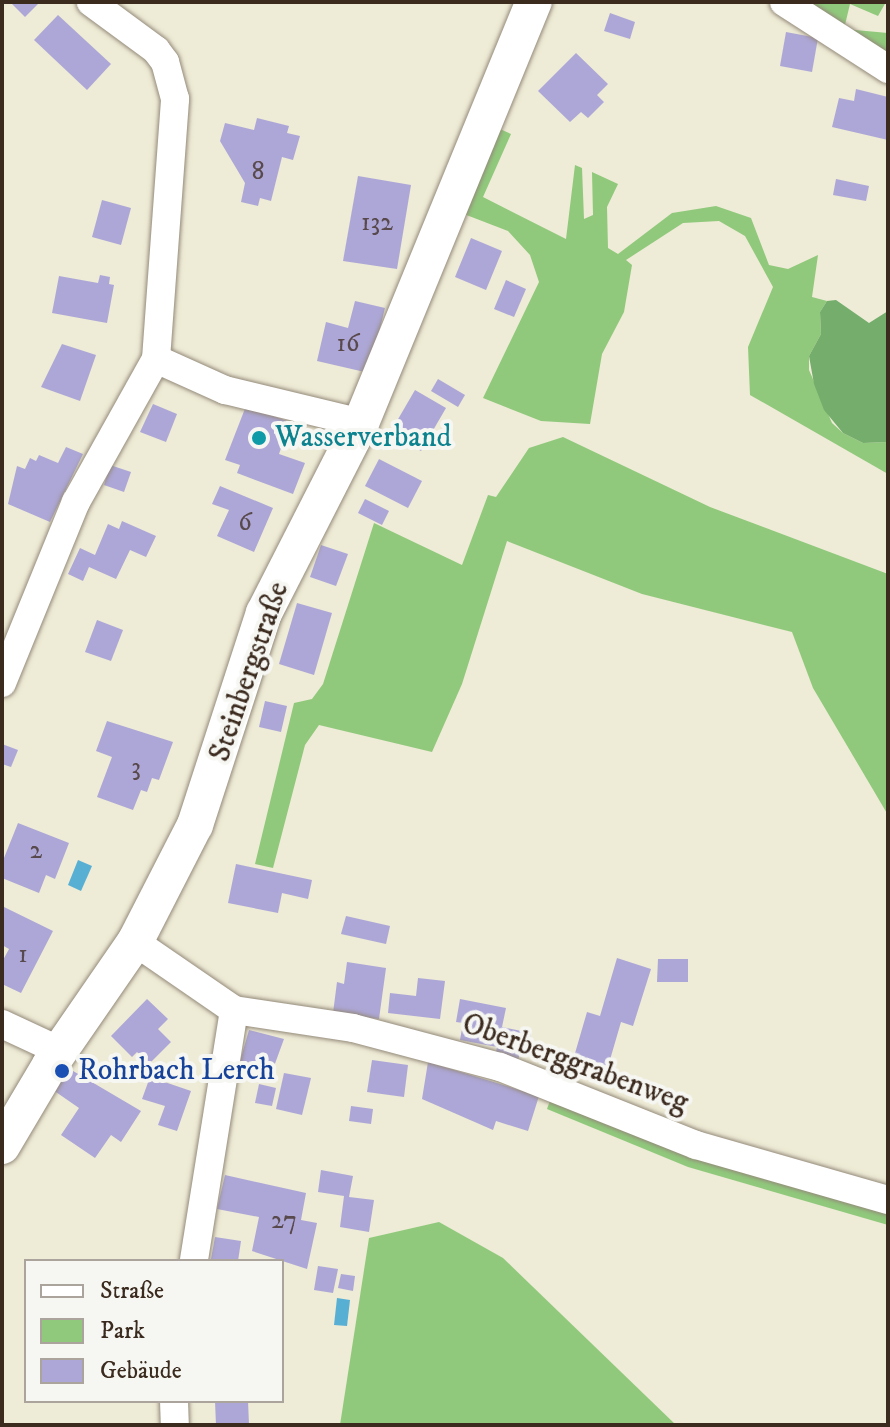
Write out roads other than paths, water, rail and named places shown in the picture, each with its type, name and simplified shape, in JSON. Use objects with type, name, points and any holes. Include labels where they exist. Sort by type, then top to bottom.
[{"type":"main road","name":"Steinbergstraße","points":[[2,1146],[60,1051],[135,942],[209,791],[264,613],[361,423],[534,2]]},
{"type":"street","points":[[2,683],[76,502],[156,359],[175,99],[165,62],[156,50],[91,2]]},
{"type":"street","points":[[784,2],[888,69]]},
{"type":"street","points":[[156,359],[225,390],[361,423]]},
{"type":"street","points":[[135,942],[234,1010],[194,1259]]},
{"type":"street","name":"Oberberggrabenweg","points":[[234,1010],[353,1028],[475,1060],[696,1145],[888,1200]]},
{"type":"street","points":[[2,1024],[60,1051]]},
{"type":"street","points":[[174,1403],[175,1425]]},
{"type":"water","points":[[78,860],[92,866],[81,891],[68,885]]},
{"type":"water","points":[[337,1298],[350,1300],[347,1326],[334,1325]]},
{"type":"place","name":"Wasserverband","points":[[259,438]]},
{"type":"place","name":"Rohrbach Lerch","points":[[62,1071]]}]
